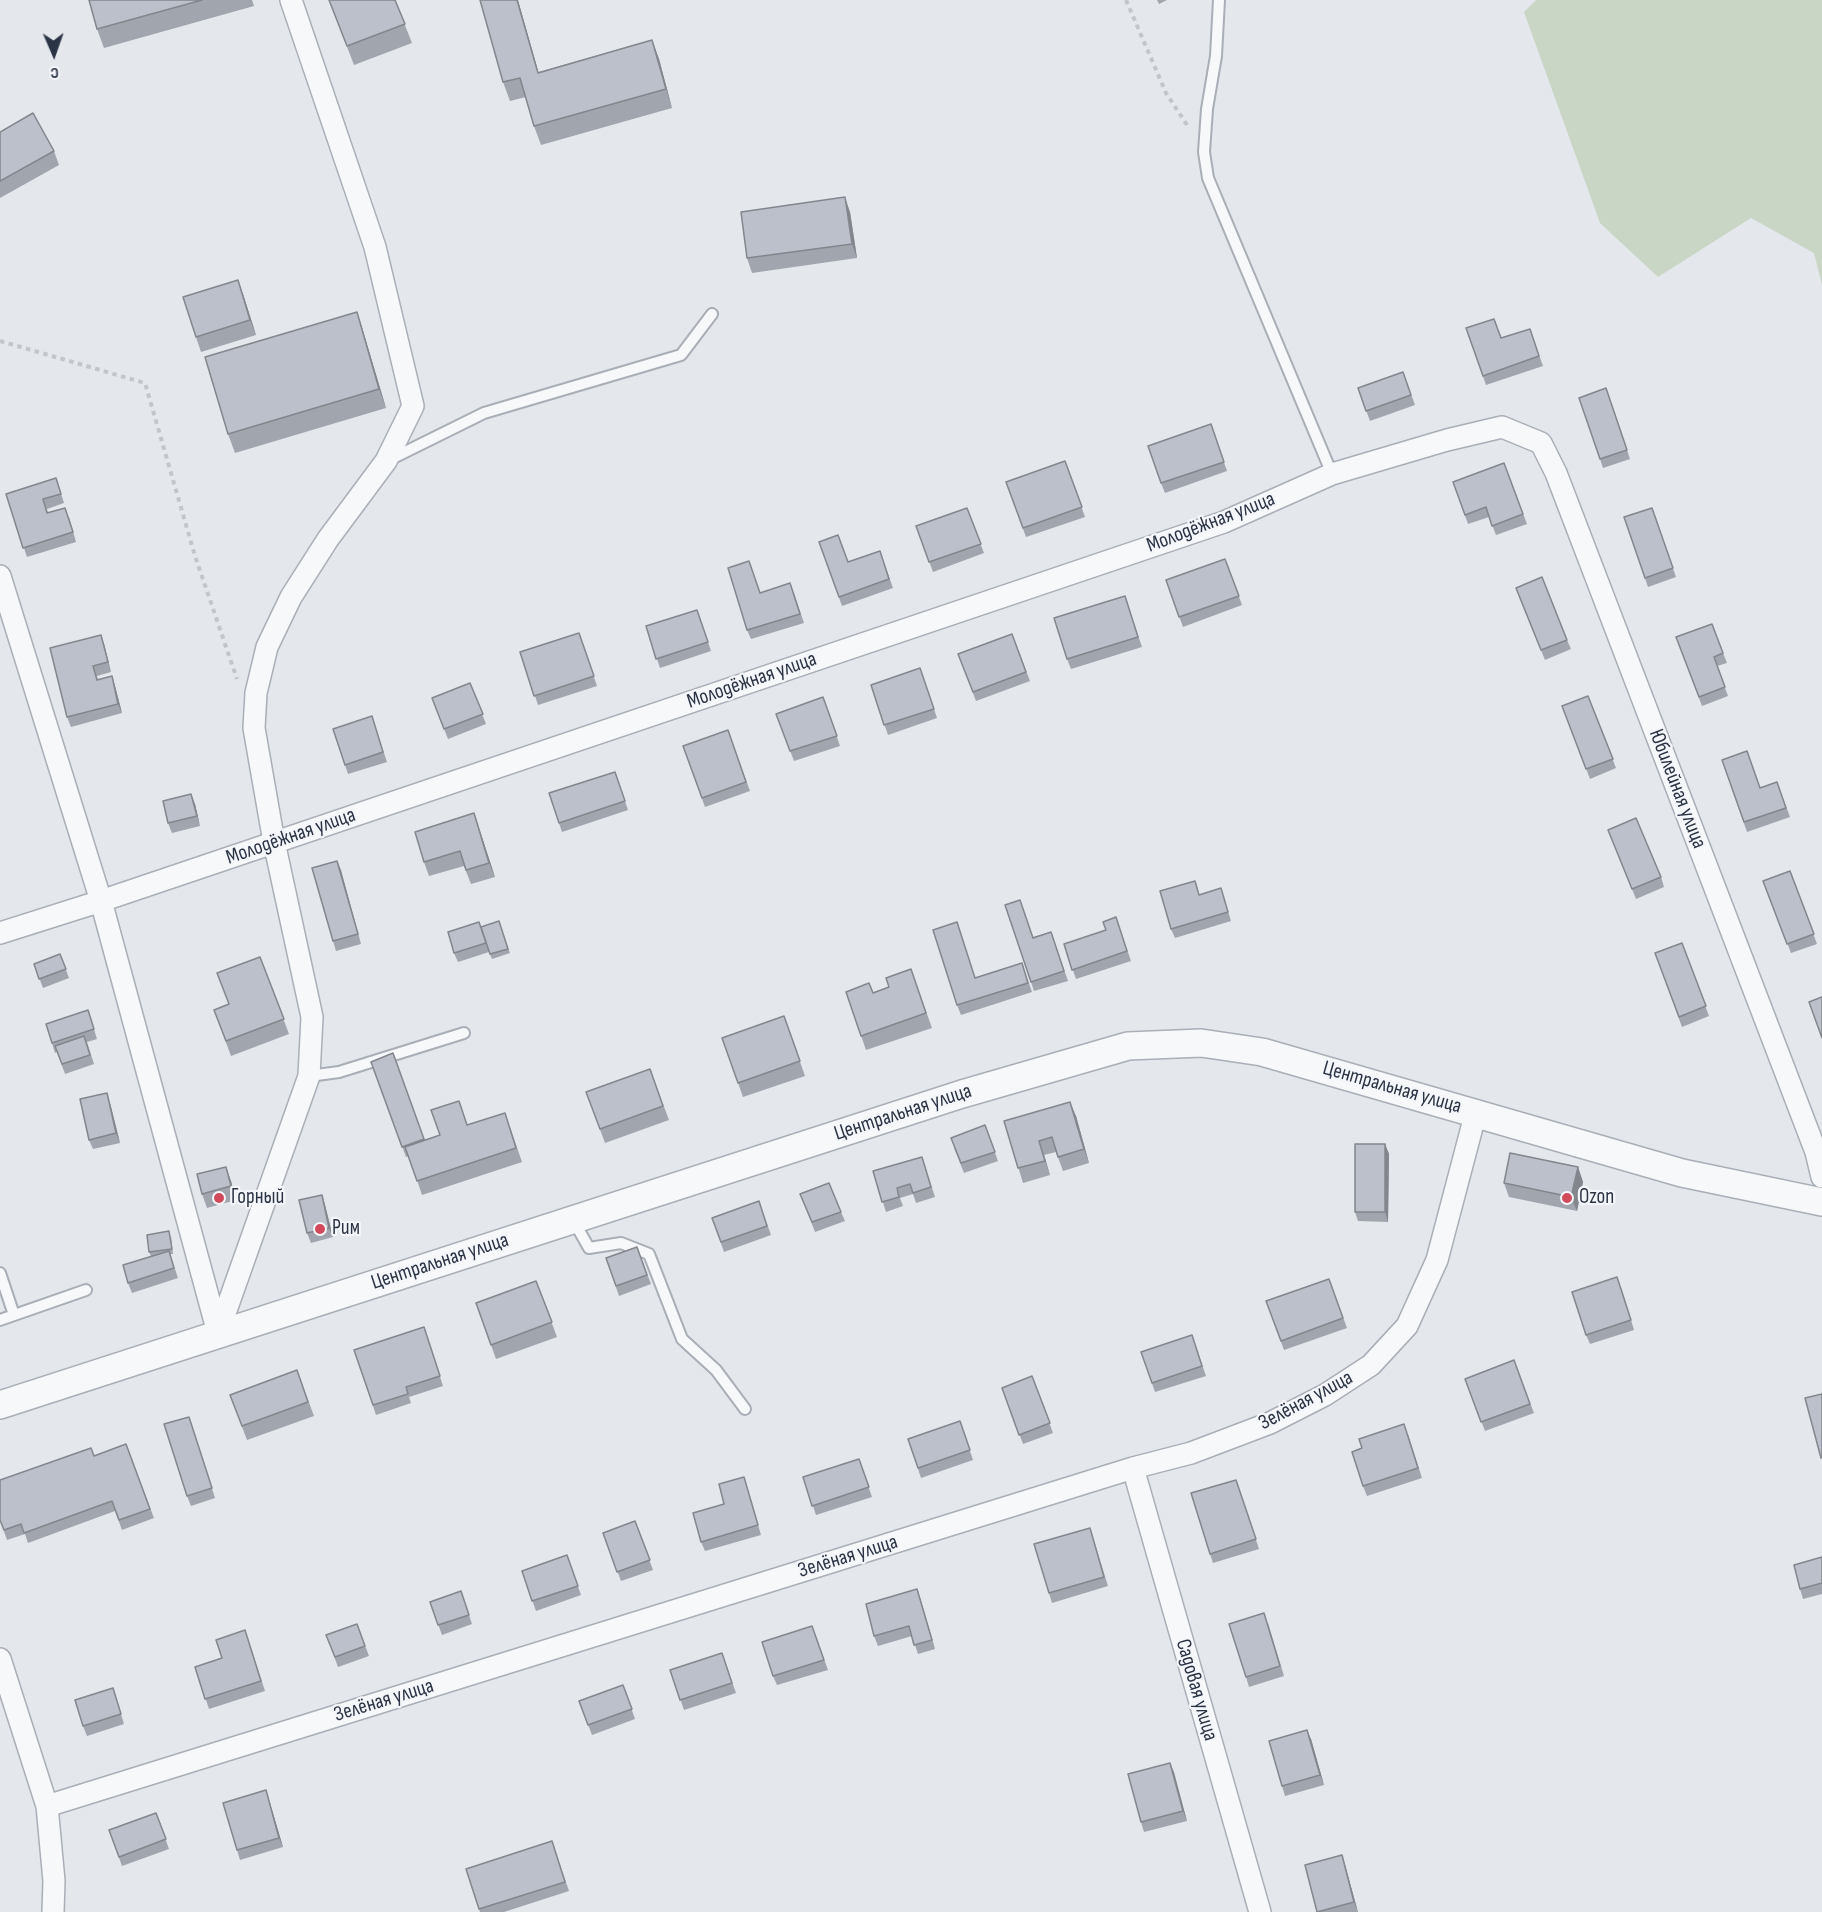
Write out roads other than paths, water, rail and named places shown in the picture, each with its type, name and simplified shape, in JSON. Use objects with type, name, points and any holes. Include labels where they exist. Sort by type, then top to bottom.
[{"type":"street","points":[[218,1333],[309,1076],[312,1017],[274,842],[254,728],[256,693],[267,647],[291,597],[322,548],[386,461],[413,406],[375,248],[291,0]]},
{"type":"street","name":"Молодёжная улица","points":[[0,933],[101,901],[1224,522],[1332,474],[1447,440],[1502,427]]},
{"type":"street","name":"Юбилейная улица","points":[[1502,427],[1541,443],[1556,472],[1812,1141],[1822,1177]]},
{"type":"street","points":[[0,576],[101,901],[218,1333]]},
{"type":"street","name":"Центральная улица","points":[[0,1405],[962,1094],[1128,1046],[1201,1043],[1262,1052],[1682,1173],[1822,1202]]},
{"type":"street","name":"Зелёная улица","points":[[47,1806],[1132,1468],[1191,1453],[1270,1423],[1325,1395],[1371,1365],[1407,1326],[1437,1260],[1476,1112]]},
{"type":"street","name":"Садовая улица","points":[[1132,1468],[1260,1912]]},
{"type":"street","points":[[2,1671],[47,1806],[54,1881],[53,1912]]},
{"type":"lane","points":[[1219,0],[1216,56],[1207,109],[1204,152],[1208,178],[1332,474]]},
{"type":"lane","points":[[386,461],[484,414],[681,355],[712,314]]},
{"type":"lane","points":[[309,1076],[339,1072],[464,1033]]},
{"type":"lane","points":[[576,1225],[589,1248],[621,1243],[650,1254],[682,1339],[716,1370],[744,1409]]},
{"type":"lane","points":[[0,1273],[14,1315]]},
{"type":"lane","points":[[0,1320],[86,1290]]},
{"type":"place","name":"Горный","points":[[219,1198]]},
{"type":"place","name":"Ozon","points":[[1567,1198]]},
{"type":"place","name":"Рим","points":[[320,1229]]}]
